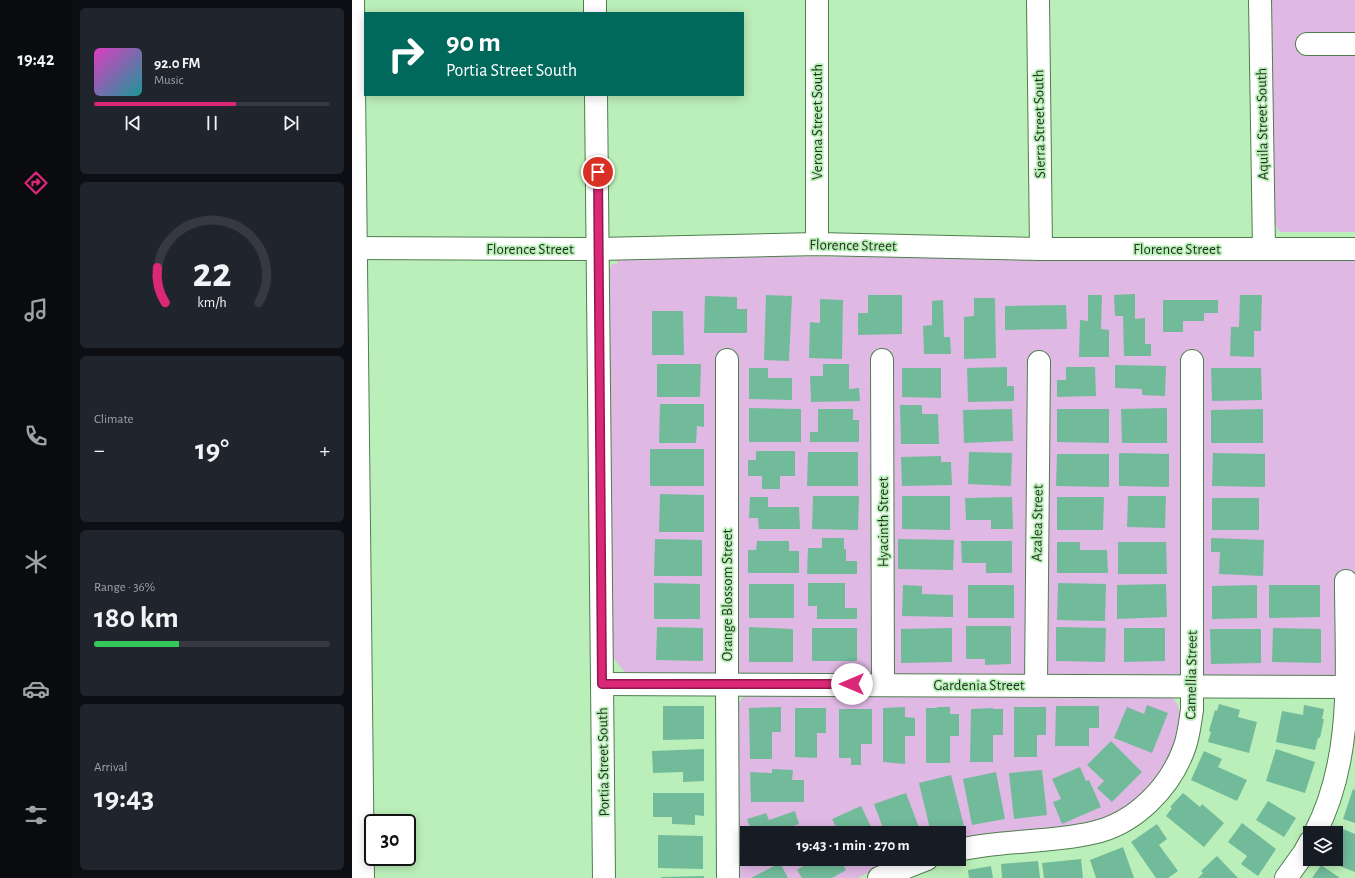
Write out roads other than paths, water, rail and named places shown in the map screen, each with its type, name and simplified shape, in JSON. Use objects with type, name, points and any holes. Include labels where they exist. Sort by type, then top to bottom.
[{"type":"street","points":[[353,0],[354,248],[362,878]]},
{"type":"street","points":[[595,0],[595,12]]},
{"type":"street","name":"Verona Street South","points":[[817,0],[817,244]]},
{"type":"street","name":"Sierra Street South","points":[[1038,0],[1040,249]]},
{"type":"street","name":"Aquila Street South","points":[[1260,0],[1264,249]]},
{"type":"street","points":[[1307,44],[1355,44]]},
{"type":"street","name":"Portia Street South","points":[[596,96],[604,878]]},
{"type":"street","name":"Florence Street","points":[[354,248],[598,249],[817,244],[1040,249],[1355,249]]},
{"type":"street","name":"Orange Blossom Street","points":[[727,360],[728,878]]},
{"type":"street","name":"Hyacinth Street","points":[[882,360],[883,684]]},
{"type":"street","name":"Camellia Street","points":[[966,849],[1003,843],[1066,838],[1092,834],[1110,828],[1129,817],[1154,796],[1162,788],[1177,766],[1185,746],[1192,710],[1192,361]]},
{"type":"street","name":"Azalea Street","points":[[1036,685],[1039,362]]},
{"type":"street","points":[[1318,826],[1327,807],[1340,761],[1351,686],[1346,581]]},
{"type":"street","name":"Gardenia Street","points":[[602,684],[1351,686]]},
{"type":"street","points":[[1286,878],[1303,854]]},
{"type":"street","points":[[879,878],[909,866]]}]
